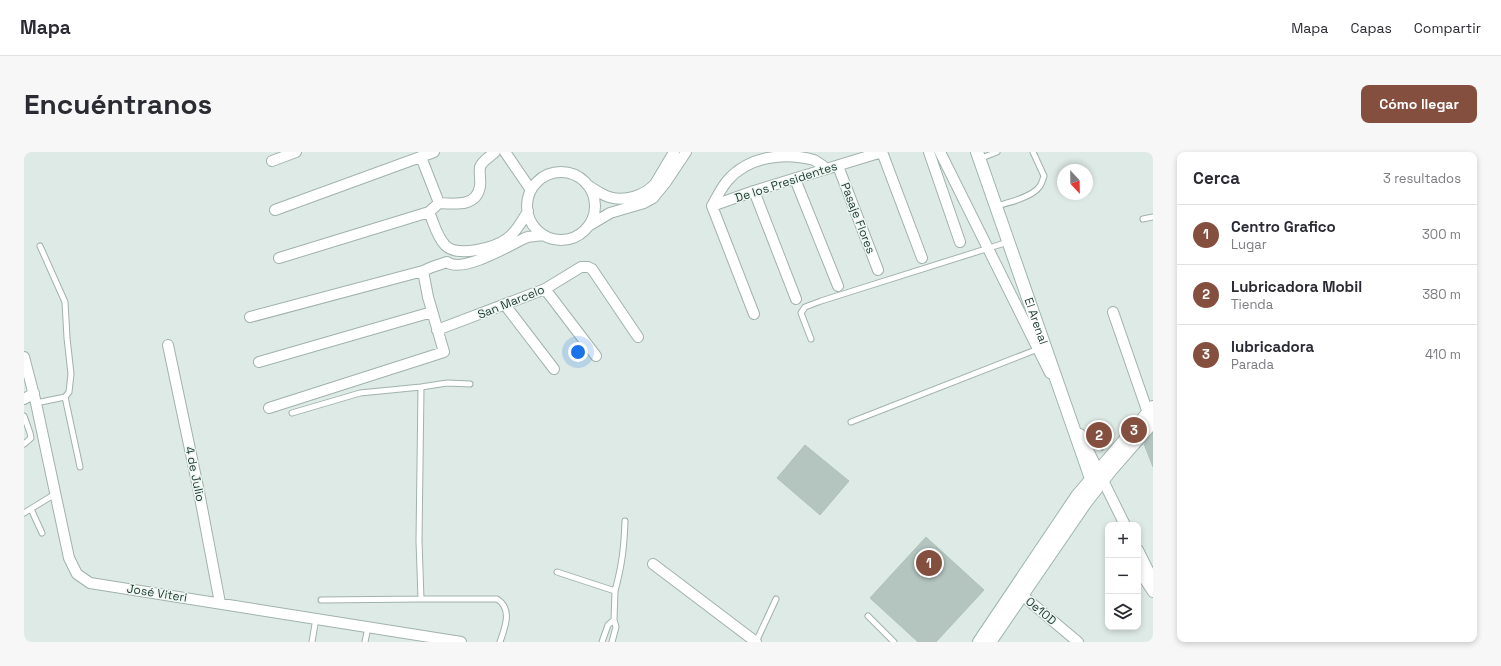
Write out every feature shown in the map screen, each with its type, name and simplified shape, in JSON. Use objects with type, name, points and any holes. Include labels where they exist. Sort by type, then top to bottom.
[{"type":"main road","name":"El Arenal","points":[[978,156],[1093,485]]},
{"type":"main road","points":[[990,642],[1093,485],[1151,414]]},
{"type":"main road","points":[[980,642],[1073,503],[1093,485]]},
{"type":"street","points":[[272,161],[296,152]]},
{"type":"street","points":[[275,210],[434,152]]},
{"type":"street","points":[[279,258],[429,212],[439,203],[461,204],[476,197],[480,187],[480,167],[484,161],[496,152]]},
{"type":"street","points":[[505,152],[532,190]]},
{"type":"street","points":[[882,152],[922,258]]},
{"type":"street","name":"De los Presidentes","points":[[712,206],[754,191],[882,152]]},
{"type":"street","points":[[929,152],[960,242]]},
{"type":"street","points":[[940,152],[1124,522]]},
{"type":"street","points":[[589,186],[595,200],[595,215],[583,232],[574,238],[564,240],[553,239],[543,235],[535,228],[530,220],[528,201],[532,190],[538,181],[548,175],[559,173],[571,174],[581,178],[589,186],[607,197],[619,200],[636,196],[647,191],[655,184],[678,154]]},
{"type":"street","points":[[590,224],[610,213],[637,206],[653,198],[666,182],[678,154]]},
{"type":"street","points":[[754,314],[712,206],[719,192],[729,179],[754,156],[786,154],[801,156],[815,161],[827,169]]},
{"type":"street","points":[[421,157],[439,203]]},
{"type":"street","name":"Pasaje Flores","points":[[838,166],[878,270]]},
{"type":"street","points":[[795,179],[838,286]]},
{"type":"street","points":[[754,191],[796,299]]},
{"type":"street","points":[[429,212],[435,230],[445,245],[451,250],[468,252],[483,250],[506,239],[516,231],[528,211]]},
{"type":"street","points":[[250,317],[423,271],[447,262],[454,265],[486,258],[526,238],[543,235]]},
{"type":"street","points":[[447,262],[448,253],[451,250]]},
{"type":"street","name":"San Marcelo","points":[[437,330],[545,289],[581,267],[588,267],[592,269],[638,337]]},
{"type":"street","points":[[269,408],[444,352],[432,312],[423,271]]},
{"type":"street","points":[[545,289],[596,356]]},
{"type":"street","points":[[505,305],[554,368]]},
{"type":"street","points":[[259,362],[432,312]]},
{"type":"street","points":[[1113,312],[1151,414]]},
{"type":"street","name":"4 de Julio","points":[[168,345],[199,492],[220,603]]},
{"type":"street","name":"José Viteri","points":[[24,357],[35,398],[69,558],[77,574],[90,583],[461,642]]},
{"type":"street","points":[[24,399],[35,398]]},
{"type":"street","points":[[1141,556],[1153,580]]},
{"type":"street","points":[[653,564],[756,642]]},
{"type":"street","points":[[1141,574],[1153,592]]},
{"type":"street","name":"Oe10D","points":[[1022,595],[1078,642]]},
{"type":"lane","points":[[978,156],[997,152]]},
{"type":"lane","points":[[996,206],[1012,202],[1031,194],[1040,186],[1044,176],[1033,152]]},
{"type":"lane","points":[[1144,219],[1153,217]]},
{"type":"lane","points":[[811,339],[801,313],[805,308],[821,300],[1008,242]]},
{"type":"lane","points":[[35,398],[65,397],[69,392],[71,374],[66,338],[65,302],[40,246]]},
{"type":"lane","points":[[851,422],[1045,347]]},
{"type":"lane","points":[[292,413],[360,393],[447,384],[470,384]]},
{"type":"lane","points":[[421,387],[419,541],[421,599]]},
{"type":"lane","points":[[65,397],[80,468]]},
{"type":"lane","points":[[24,416],[31,438],[24,444]]},
{"type":"lane","points":[[24,513],[55,494]]},
{"type":"lane","points":[[31,509],[42,534]]},
{"type":"lane","points":[[612,642],[616,627],[614,620],[614,592],[621,570],[624,553],[625,521]]},
{"type":"lane","points":[[557,572],[614,592]]},
{"type":"lane","points":[[756,642],[776,598]]},
{"type":"lane","points":[[321,600],[497,599],[503,602],[507,615],[500,642]]},
{"type":"lane","points":[[868,616],[894,642]]},
{"type":"lane","points":[[312,642],[316,618]]},
{"type":"lane","points":[[602,642],[608,625],[614,620]]},
{"type":"lane","points":[[365,642],[368,627]]},
{"type":"building","points":[[1098,423],[1110,443],[1102,451],[1089,428]]},
{"type":"building","points":[[1153,433],[1153,467],[1144,444]]},
{"type":"building","points":[[805,445],[849,481],[820,515],[777,478]]},
{"type":"building","points":[[926,537],[984,590],[936,642],[918,642],[870,598]]},
{"type":"place","name":"lubricadora","points":[[1134,430]]},
{"type":"place","name":"Lubricadora Mobil","points":[[1099,435]]},
{"type":"place","name":"Centro Grafico","points":[[929,563]]}]
